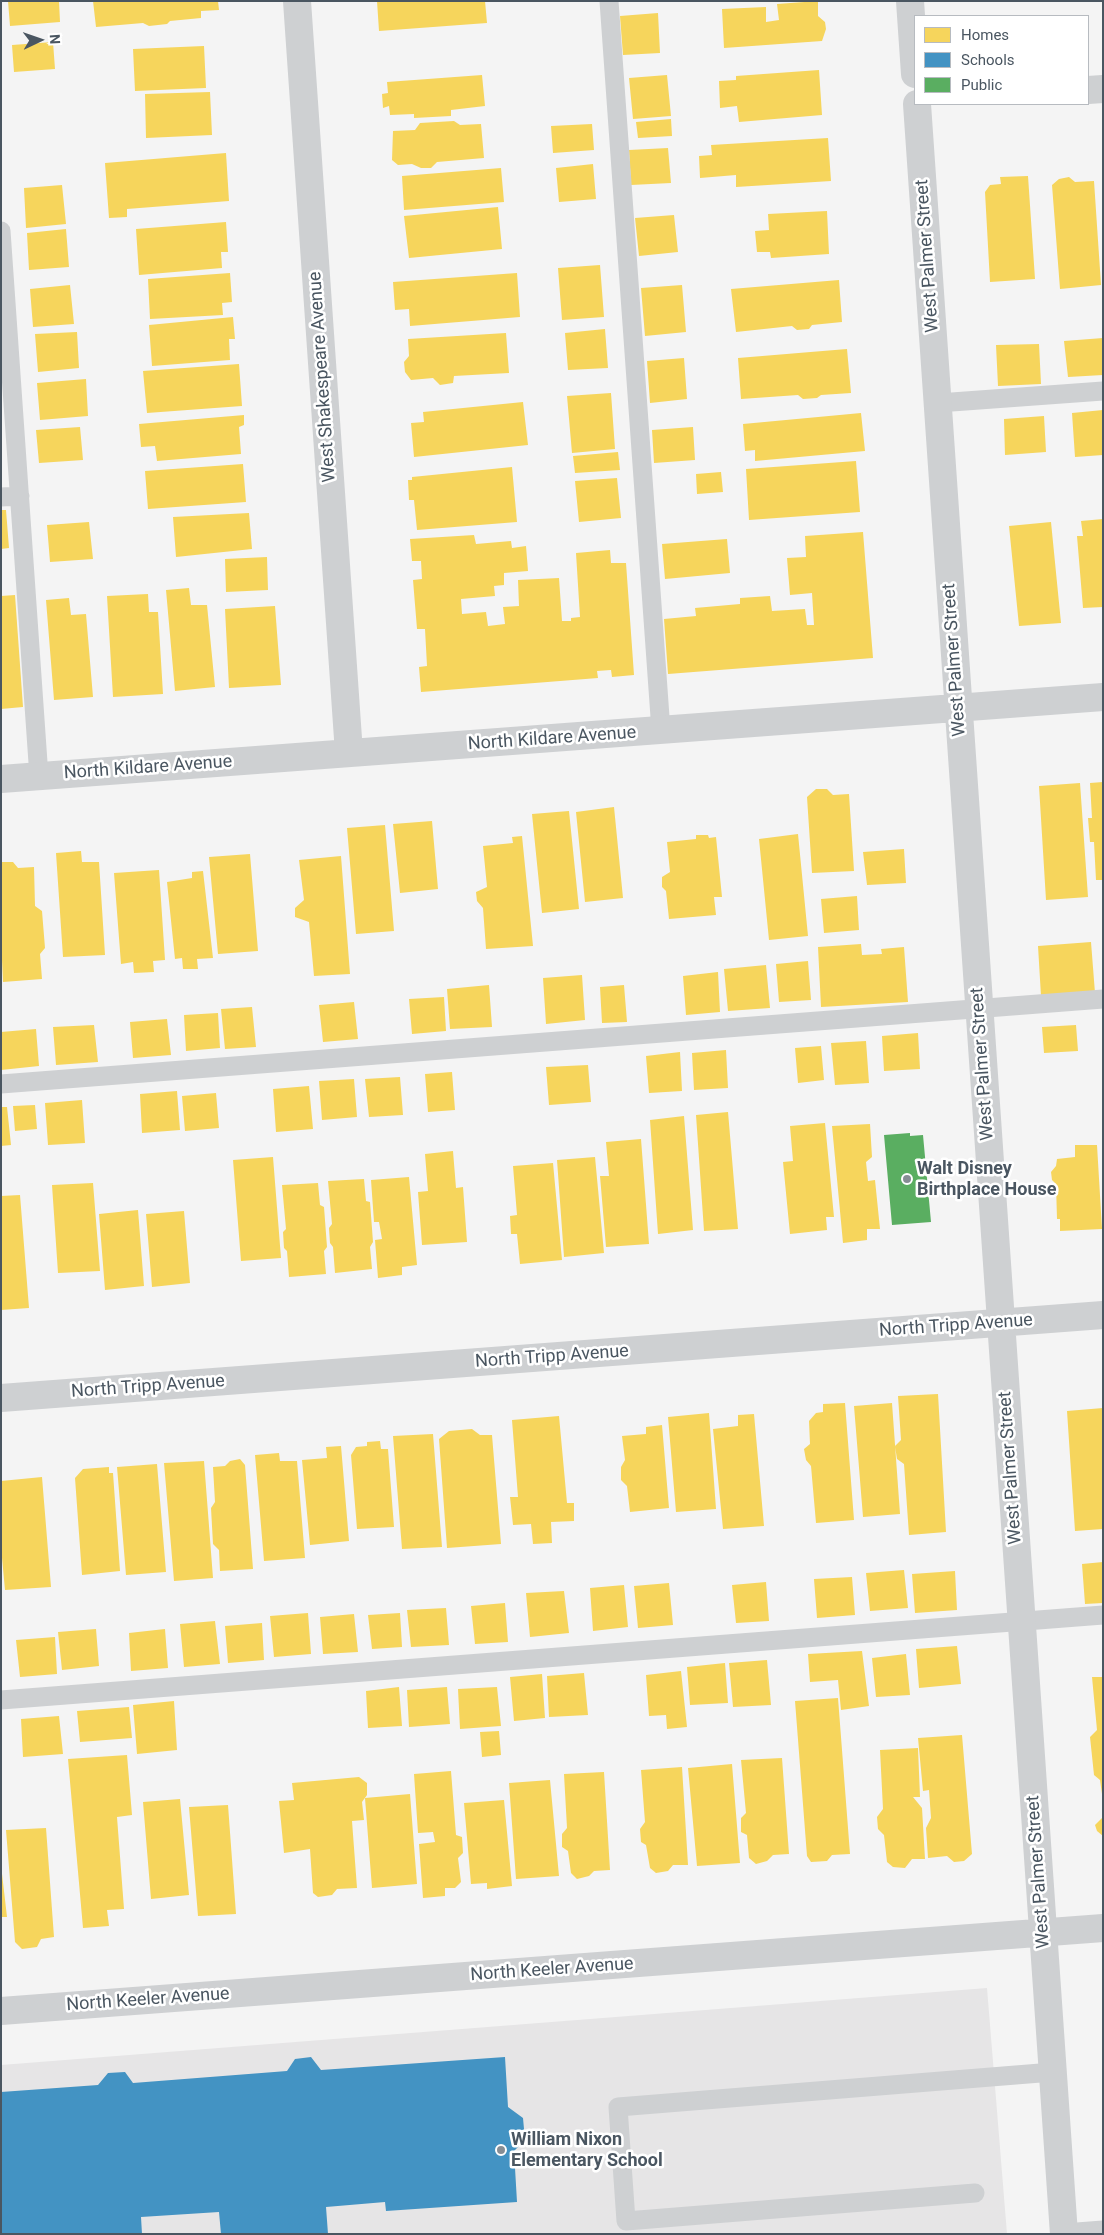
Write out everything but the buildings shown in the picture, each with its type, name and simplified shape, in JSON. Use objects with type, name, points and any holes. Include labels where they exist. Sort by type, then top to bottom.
[{"type":"street","name":"West Shakespeare Avenue","points":[[297,1],[349,753]]},
{"type":"street","points":[[910,1],[914,59]]},
{"type":"street","points":[[1089,90],[1103,89]]},
{"type":"street","name":"West Palmer Street","points":[[918,105],[1064,2233]]},
{"type":"street","name":"North Kildare Avenue","points":[[1,779],[1103,698]]},
{"type":"street","name":"North Tripp Avenue","points":[[1,1398],[1103,1315]]},
{"type":"street","name":"North Keeler Avenue","points":[[1,2011],[1103,1928]]},
{"type":"lane","points":[[609,1],[661,730]]},
{"type":"lane","points":[[1,231],[10,496],[39,777]]},
{"type":"lane","points":[[938,403],[1103,391]]},
{"type":"lane","points":[[1,1084],[1103,999]]},
{"type":"lane","points":[[1,1700],[1103,1616]]},
{"type":"lane","points":[[975,2193],[626,2221],[618,2107],[1053,2072]]},
{"type":"lane","points":[[1064,2233],[1103,2230]]},
{"type":"shaded area","name":"William Nixon Elementary School","points":[[987,1988],[1007,2234],[1,2234],[1,2065]]},
{"type":"place","name":"Walt Disney Birthplace House","points":[[907,1179]]},
{"type":"place","name":"William Nixon Elementary School","points":[[501,2150]]}]
